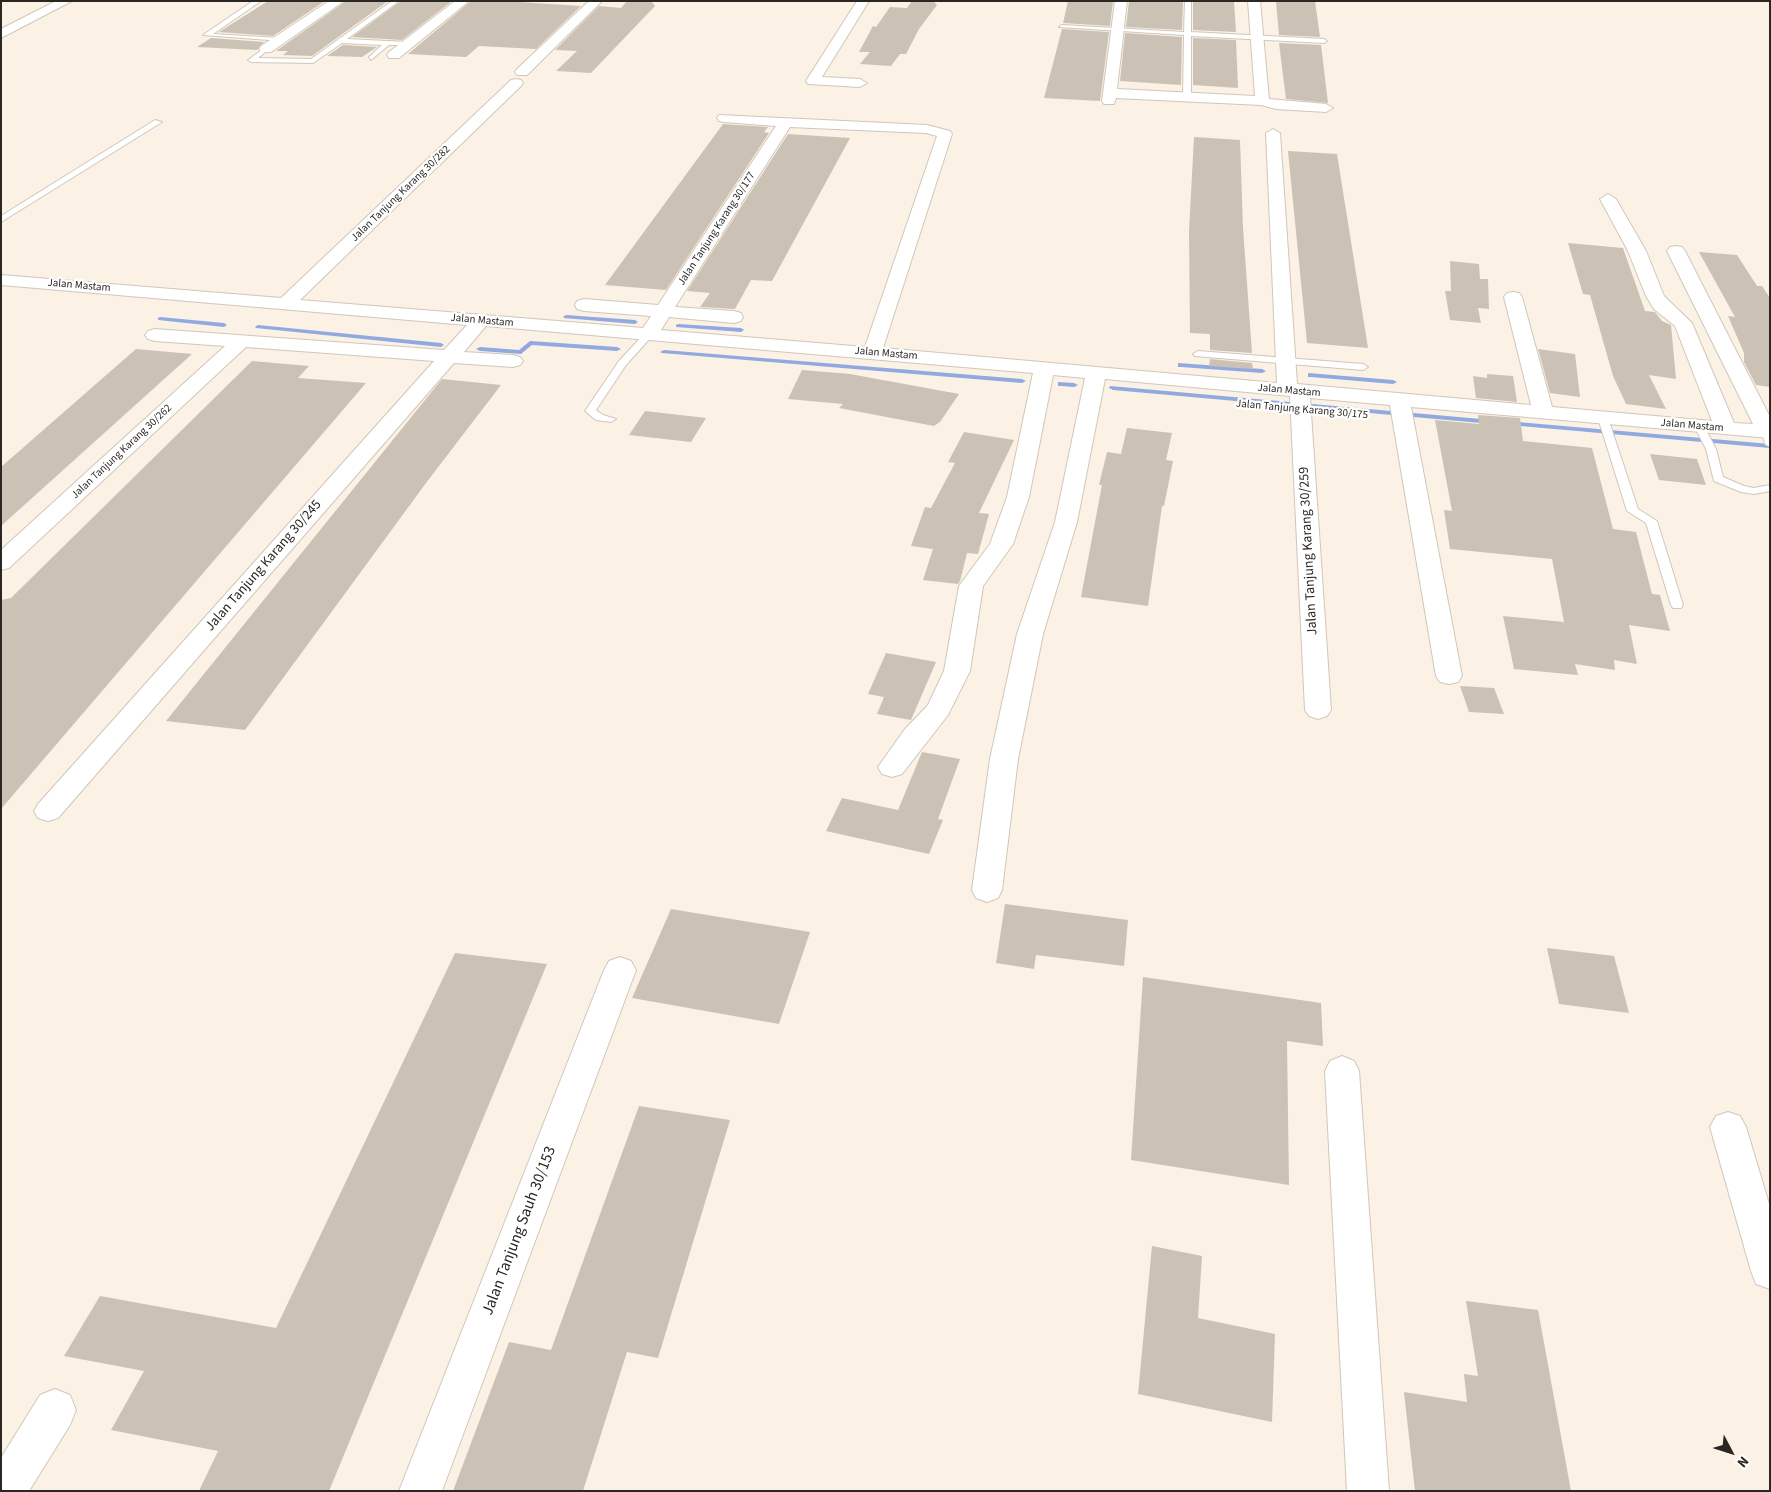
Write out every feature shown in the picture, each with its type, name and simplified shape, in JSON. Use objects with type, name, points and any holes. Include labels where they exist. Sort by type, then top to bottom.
[{"type":"street","points":[[1,34],[66,1]]},
{"type":"street","points":[[266,49],[338,1]]},
{"type":"street","points":[[394,55],[463,1]]},
{"type":"street","name":"Jalan Tanjung Karang 30/282","points":[[285,304],[596,1]]},
{"type":"street","points":[[860,84],[813,81],[863,1]]},
{"type":"street","points":[[1121,1],[1110,97],[1187,97],[1326,108]]},
{"type":"street","points":[[1254,1],[1256,37],[1264,102]]},
{"type":"street","points":[[724,118],[927,129],[945,134],[872,353]]},
{"type":"street","name":"Jalan Tanjung Karang 30/177","points":[[648,336],[785,122]]},
{"type":"street","name":"Jalan Tanjung Karang 30/259","points":[[1273,133],[1286,361],[1298,403],[1318,710]]},
{"type":"street","points":[[1608,198],[1637,251],[1655,296],[1661,305],[1683,322],[1726,429]]},
{"type":"street","points":[[1676,251],[1768,437]]},
{"type":"street","name":"Jalan Mastam","points":[[1,280],[648,336],[872,353],[1096,374],[1298,403],[1394,413],[1543,413],[1604,422],[1701,430],[1726,429],[1768,437]]},
{"type":"street","points":[[1513,297],[1543,413]]},
{"type":"street","points":[[584,305],[734,317]]},
{"type":"street","name":"Jalan Tanjung Karang 30/245","points":[[48,811],[480,321]]},
{"type":"street","points":[[155,335],[513,361]]},
{"type":"street","name":"Jalan Tanjung Karang 30/262","points":[[1,563],[242,341]]},
{"type":"street","points":[[892,767],[915,736],[939,709],[957,671],[971,586],[1001,544],[1018,497],[1044,370]]},
{"type":"street","points":[[986,890],[1008,739],[1030,634],[1066,522],[1096,374]]},
{"type":"street","points":[[1394,413],[1449,676]]},
{"type":"street","name":"Jalan Tanjung Sauh 30/153","points":[[420,1491],[620,970]]},
{"type":"street","points":[[1342,1071],[1368,1491]]},
{"type":"street","points":[[1728,1127],[1770,1271]]},
{"type":"street","points":[[5,1491],[55,1410]]},
{"type":"lane","points":[[258,1],[206,36],[280,40]]},
{"type":"lane","points":[[266,49],[251,60],[314,61],[396,1]]},
{"type":"lane","points":[[1187,97],[1188,1]]},
{"type":"lane","points":[[1062,27],[1324,41]]},
{"type":"lane","points":[[341,41],[407,44]]},
{"type":"lane","points":[[371,58],[388,43]]},
{"type":"lane","points":[[1,220],[158,122]]},
{"type":"lane","points":[[611,419],[600,418],[590,411],[622,363],[648,336]]},
{"type":"lane","points":[[1198,354],[1363,367]]},
{"type":"lane","points":[[1604,422],[1633,512],[1651,521],[1677,605]]},
{"type":"lane","points":[[1701,430],[1711,449],[1718,479],[1741,489],[1754,491],[1770,488]]},
{"type":"building","points":[[268,1],[325,1],[273,36],[219,32]]},
{"type":"building","points":[[346,1],[388,1],[312,56],[283,55],[288,51],[276,51]]},
{"type":"building","points":[[401,1],[452,1],[402,40],[352,37]]},
{"type":"building","points":[[471,1],[581,6],[536,49],[479,46],[466,57],[408,54]]},
{"type":"building","points":[[627,1],[651,1],[655,6],[591,73],[556,71],[577,51],[555,50],[599,6],[621,8]]},
{"type":"building","points":[[912,1],[933,1],[937,5],[919,29],[906,54],[900,54],[891,66],[860,64],[870,52],[859,52],[873,26],[876,27],[890,7],[907,8]]},
{"type":"building","points":[[1068,1],[1113,1],[1110,26],[1063,23]]},
{"type":"building","points":[[1129,1],[1183,1],[1182,30],[1126,27]]},
{"type":"building","points":[[1193,1],[1234,1],[1236,32],[1193,30]]},
{"type":"building","points":[[1276,1],[1315,1],[1320,37],[1279,35]]},
{"type":"building","points":[[1062,29],[1109,32],[1100,101],[1044,98]]},
{"type":"building","points":[[1125,33],[1182,37],[1181,85],[1120,81]]},
{"type":"building","points":[[211,38],[264,42],[257,50],[197,47]]},
{"type":"building","points":[[1193,38],[1236,40],[1238,88],[1193,85]]},
{"type":"building","points":[[1279,43],[1321,45],[1328,103],[1286,99]]},
{"type":"building","points":[[343,45],[377,47],[362,57],[327,56]]},
{"type":"building","points":[[723,124],[768,127],[764,132],[769,133],[666,290],[605,285]]},
{"type":"building","points":[[788,134],[850,138],[772,281],[751,280],[735,309],[700,307],[710,293],[687,291]]},
{"type":"building","points":[[1194,137],[1240,140],[1243,228],[1252,353],[1210,350],[1210,334],[1190,333],[1189,231]]},
{"type":"building","points":[[1288,151],[1337,154],[1368,348],[1307,343]]},
{"type":"building","points":[[1568,243],[1623,248],[1645,311],[1655,312],[1662,321],[1671,325],[1676,379],[1649,375],[1666,409],[1626,404],[1613,376],[1590,295],[1583,294]]},
{"type":"building","points":[[1699,252],[1737,255],[1757,286],[1762,286],[1770,298],[1770,387],[1756,385],[1744,362],[1744,353],[1728,316],[1735,317]]},
{"type":"building","points":[[1450,261],[1479,264],[1480,279],[1488,279],[1489,309],[1478,308],[1481,323],[1450,320],[1445,291],[1451,291]]},
{"type":"building","points":[[136,349],[192,354],[1,526],[1,467]]},
{"type":"building","points":[[1538,349],[1575,354],[1580,397],[1550,393]]},
{"type":"building","points":[[1210,359],[1252,363],[1253,369],[1209,366]]},
{"type":"building","points":[[252,361],[309,366],[298,378],[366,383],[1,809],[1,600],[11,598]]},
{"type":"building","points":[[802,370],[850,374],[959,394],[940,422],[934,426],[839,408],[843,404],[788,399]]},
{"type":"building","points":[[1487,374],[1513,376],[1517,402],[1476,398],[1473,376],[1487,378]]},
{"type":"building","points":[[442,379],[501,385],[426,483],[245,730],[166,721]]},
{"type":"building","points":[[645,411],[706,418],[691,442],[629,435]]},
{"type":"building","points":[[1478,415],[1520,418],[1523,441],[1592,448],[1613,529],[1636,532],[1652,594],[1660,595],[1670,631],[1629,625],[1637,664],[1614,660],[1615,670],[1575,664],[1578,675],[1514,669],[1503,616],[1564,622],[1552,559],[1450,549],[1444,510],[1452,511],[1435,420],[1479,424]]},
{"type":"building","points":[[1127,428],[1172,433],[1166,460],[1173,461],[1164,506],[1162,506],[1148,606],[1081,597],[1102,485],[1099,485],[1107,452],[1121,454]]},
{"type":"building","points":[[964,432],[1014,440],[979,513],[989,514],[978,554],[967,553],[958,584],[923,580],[933,549],[911,546],[925,507],[931,508],[955,463],[948,462]]},
{"type":"building","points":[[1650,454],[1697,459],[1706,485],[1659,480]]},
{"type":"building","points":[[886,653],[936,662],[911,720],[877,714],[884,697],[868,694]]},
{"type":"building","points":[[1460,686],[1494,688],[1504,714],[1469,712]]},
{"type":"building","points":[[922,752],[960,759],[938,819],[943,820],[929,854],[826,831],[842,798],[898,810]]},
{"type":"building","points":[[1005,904],[1128,920],[1124,966],[1036,955],[1034,969],[996,963]]},
{"type":"building","points":[[671,909],[810,932],[779,1024],[632,998]]},
{"type":"building","points":[[1547,948],[1614,956],[1629,1013],[1559,1004]]},
{"type":"building","points":[[455,953],[547,964],[329,1491],[199,1491],[218,1451],[111,1430],[144,1371],[64,1356],[100,1296],[276,1328]]},
{"type":"building","points":[[1143,977],[1321,1003],[1323,1046],[1287,1041],[1289,1185],[1131,1160]]},
{"type":"building","points":[[639,1106],[730,1120],[658,1358],[627,1352],[583,1491],[453,1491],[509,1342],[551,1350]]},
{"type":"building","points":[[1152,1246],[1202,1256],[1198,1318],[1275,1334],[1272,1422],[1138,1394]]},
{"type":"building","points":[[1466,1301],[1538,1310],[1571,1491],[1415,1491],[1404,1392],[1467,1402],[1464,1374],[1478,1376]]},
{"type":"waterway","points":[[566,317],[635,322]]},
{"type":"waterway","points":[[160,319],[224,325]]},
{"type":"waterway","points":[[678,326],[741,330]]},
{"type":"waterway","points":[[258,327],[441,345]]},
{"type":"waterway","points":[[480,349],[521,352],[530,343],[617,349]]},
{"type":"waterway","points":[[664,352],[1022,381]]},
{"type":"waterway","points":[[1181,365],[1262,371]]},
{"type":"waterway","points":[[1311,375],[1393,382]]},
{"type":"waterway","points":[[1061,384],[1074,385]]},
{"type":"waterway","points":[[1113,388],[1492,422]]},
{"type":"waterway","points":[[1509,423],[1770,446]]}]
